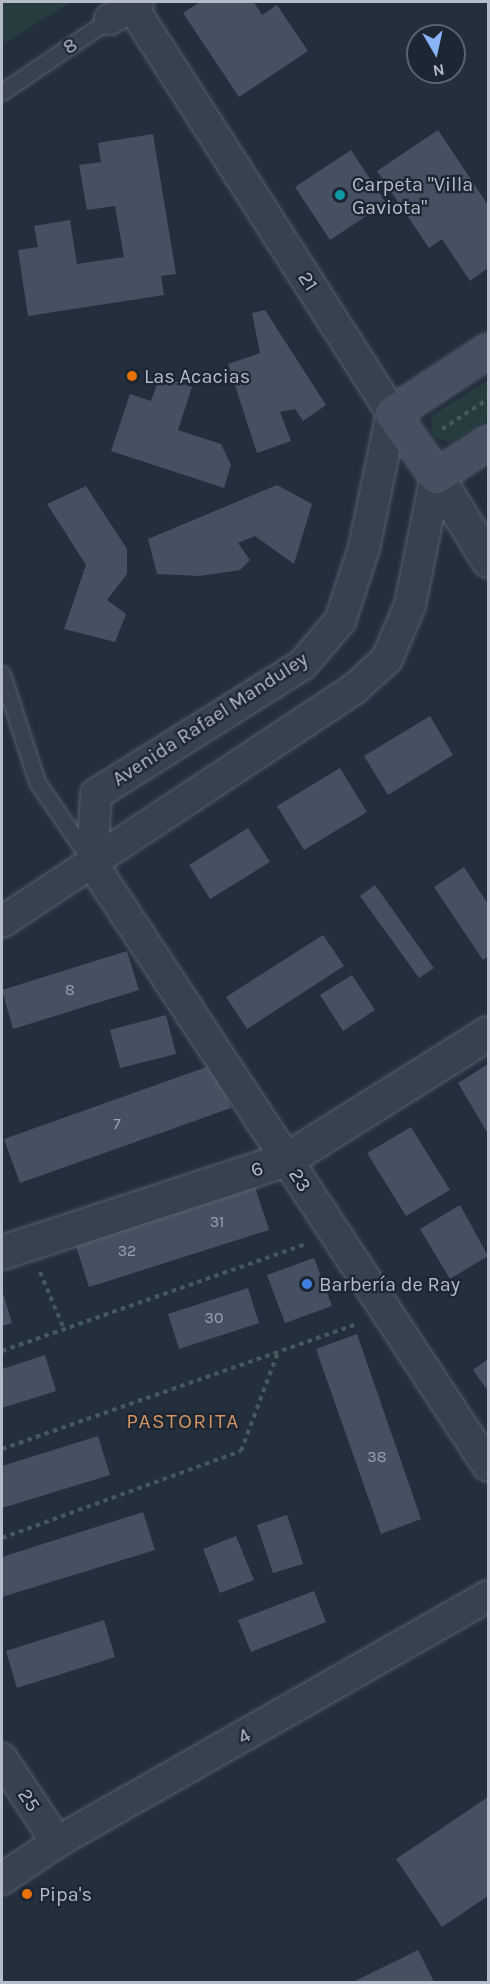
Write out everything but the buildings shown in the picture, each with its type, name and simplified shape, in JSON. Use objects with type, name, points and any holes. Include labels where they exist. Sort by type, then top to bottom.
[{"type":"main road","points":[[392,413],[489,350]]},
{"type":"main road","name":"21","points":[[392,413],[436,476]]},
{"type":"main road","points":[[436,476],[489,442]]},
{"type":"street","name":"21","points":[[127,7],[392,413]]},
{"type":"street","name":"Avenida Rafael Manduley","points":[[92,863],[96,794],[303,664],[340,621],[364,548],[392,413]]},
{"type":"street","name":"21","points":[[436,476],[489,560]]},
{"type":"street","points":[[2,922],[355,688],[387,659],[410,605],[436,476]]},
{"type":"street","name":"23","points":[[92,863],[489,1466]]},
{"type":"street","name":"6","points":[[15,1247],[287,1159],[489,1033]]},
{"type":"street","name":"4","points":[[2,1879],[57,1842],[489,1596]]},
{"type":"street","name":"25","points":[[2,1759],[57,1842]]},
{"type":"lane","name":"8","points":[[2,92],[127,7]]},
{"type":"lane","points":[[2,674],[37,782],[92,863]]},
{"type":"path","points":[[432,436],[489,399]]},
{"type":"path","points":[[2,1351],[304,1243],[313,1248]]},
{"type":"path","points":[[15,1247],[64,1329]]},
{"type":"path","points":[[2,1449],[388,1313]]},
{"type":"path","points":[[2,1538],[241,1451],[279,1351]]},
{"type":"green space","points":[[2,2],[71,2],[2,45]]},
{"type":"green space","points":[[488,380],[488,419],[451,443],[432,436],[431,416]]},
{"type":"place","name":"Carpeta \"Villa Gaviota\"","points":[[340,195]]},
{"type":"place","name":"Las Acacias","points":[[132,376]]},
{"type":"place","name":"Barbería de Ray","points":[[307,1284]]},
{"type":"place","name":"Pipa's","points":[[27,1894]]},
{"type":"district","name":"PASTORITA","points":[[183,1421]]}]
